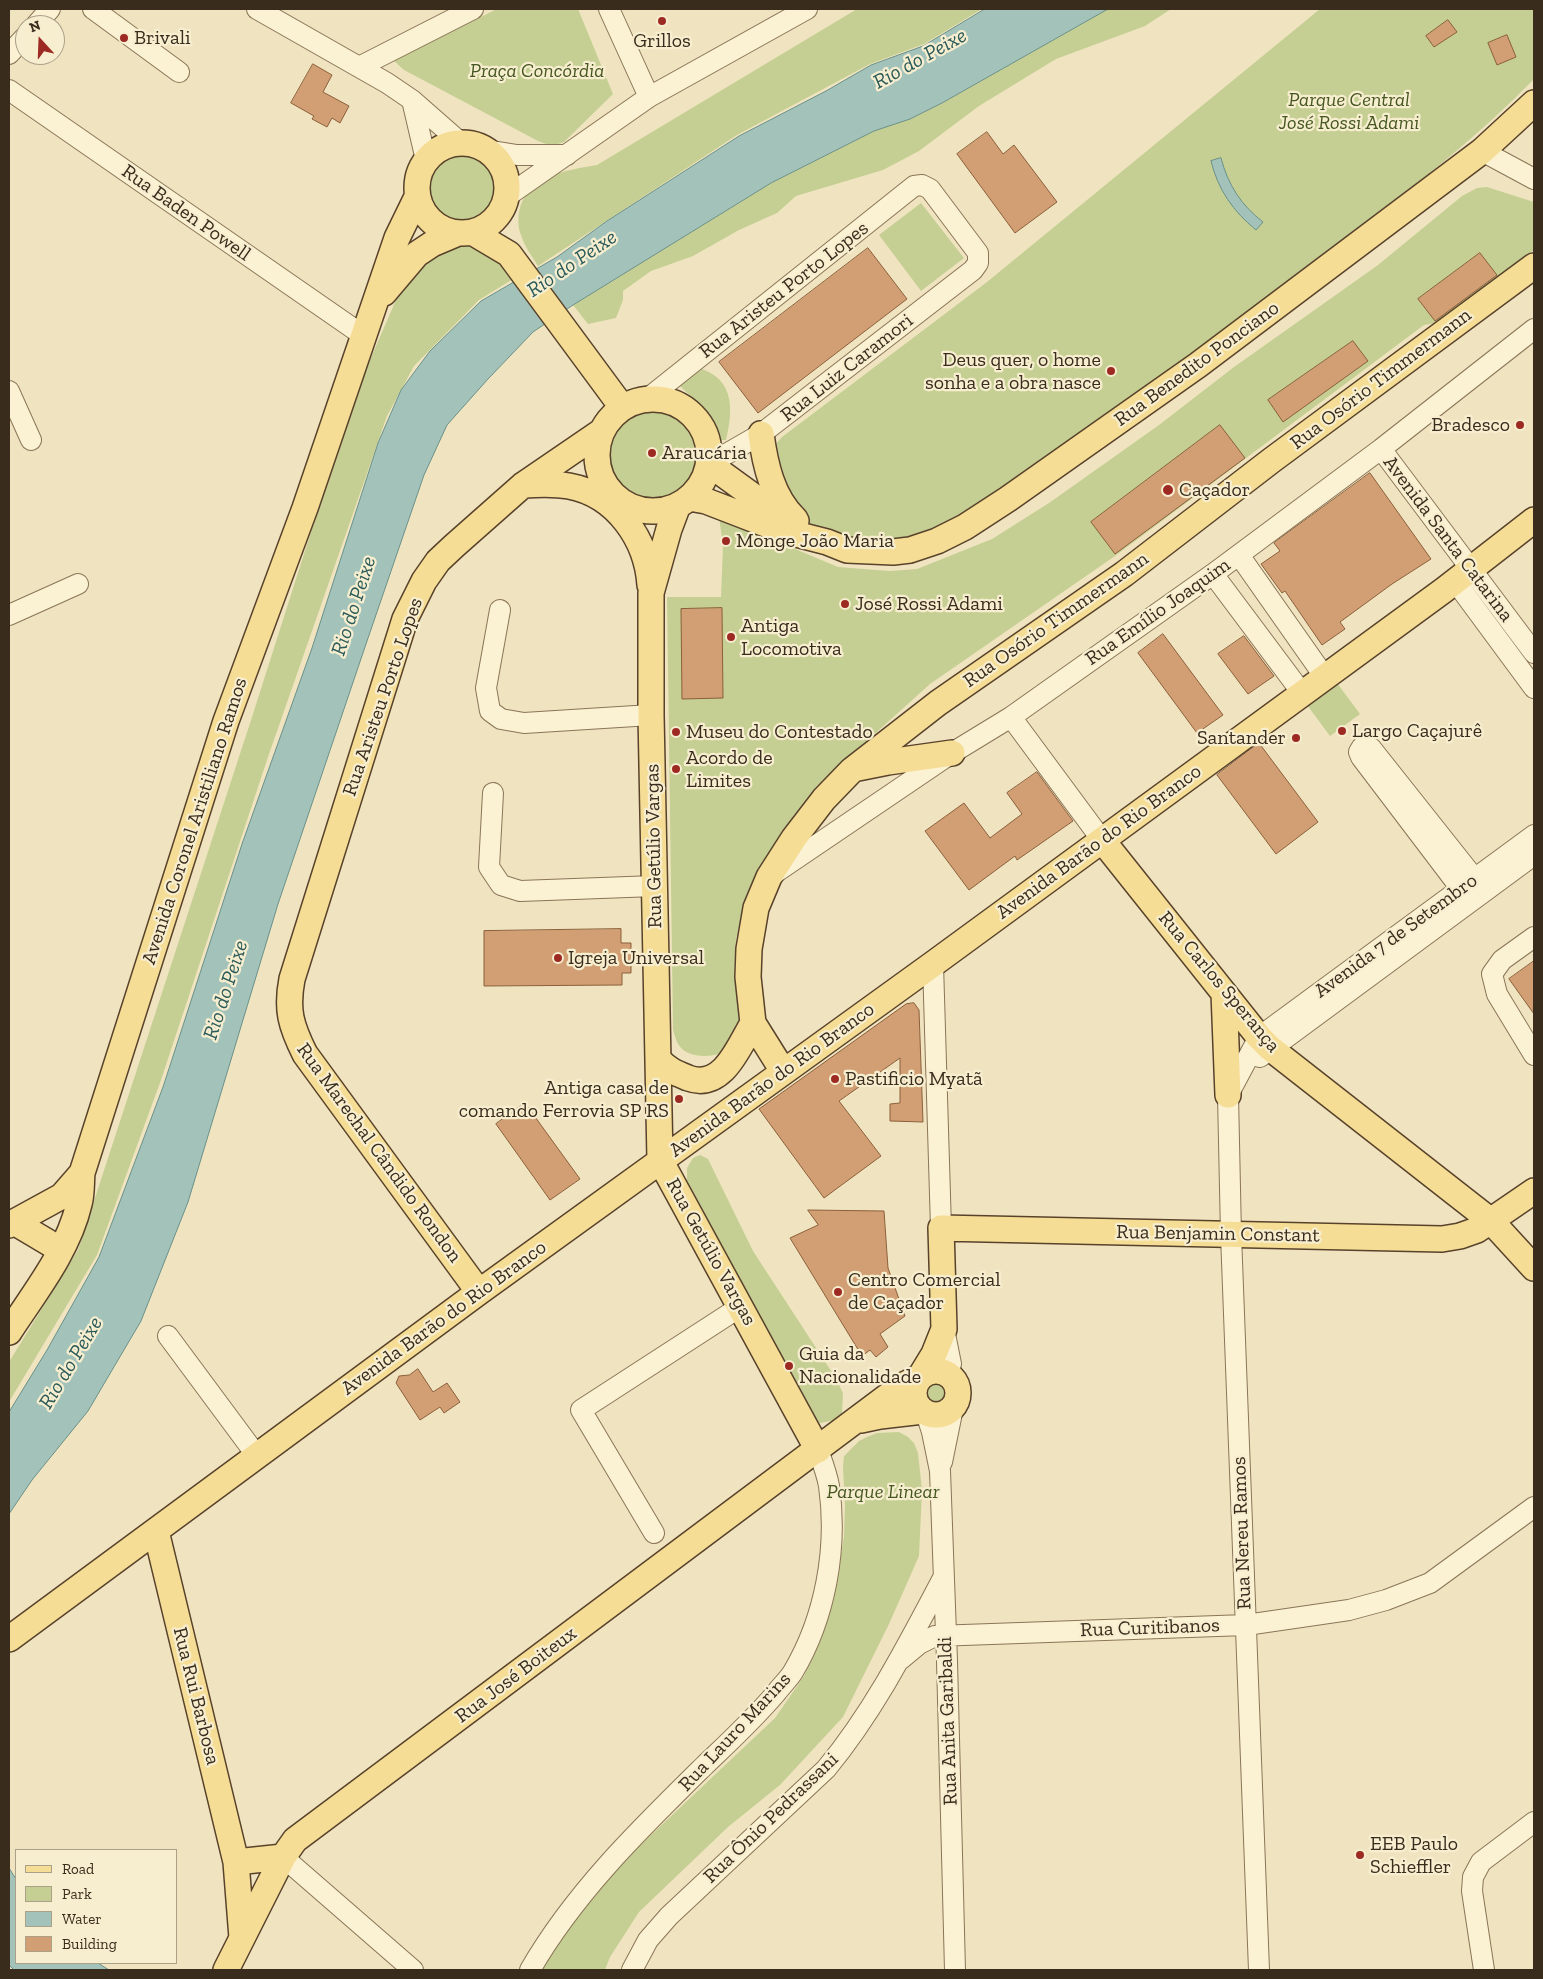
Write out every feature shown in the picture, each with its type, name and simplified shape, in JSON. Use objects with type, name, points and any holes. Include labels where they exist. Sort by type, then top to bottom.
[{"type":"main road","name":"Rua Benedito Ponciano","points":[[684,502],[706,501],[784,531],[828,542],[847,550],[893,552],[925,545],[965,527],[1008,499],[1198,365],[1482,151],[1534,103]]},
{"type":"main road","points":[[503,205],[492,221],[482,228],[465,232],[443,229],[431,221],[422,209],[417,197],[417,184],[420,172],[426,160],[436,151],[448,145],[474,144],[486,150],[496,159],[504,170],[507,183],[503,205],[514,260]]},
{"type":"main road","name":"Avenida Coronel Aristiliano Ramos","points":[[9,1332],[61,1250],[72,1228],[80,1202],[82,1173],[226,721],[305,508],[397,238],[417,197]]},
{"type":"main road","name":"Avenida Coronel Aristiliano Ramos","points":[[375,304],[417,254],[432,244],[465,232]]},
{"type":"main road","points":[[465,232],[514,260],[622,407]]},
{"type":"main road","name":"Rua Osório Timmermann","points":[[783,1072],[753,1023],[748,977],[749,949],[756,908],[769,877],[794,838],[824,799],[852,770],[938,703],[1124,574],[1262,467],[1534,266]]},
{"type":"main road","points":[[647,399],[662,399],[676,403],[689,411],[699,422],[706,435],[710,449],[709,464],[698,488],[684,502],[663,510],[648,511],[633,507],[620,500],[608,489],[601,476],[597,461],[597,445],[602,431],[611,418],[622,407],[647,399]]},
{"type":"main road","name":"Rua Aristeu Porto Lopes","points":[[292,979],[405,619],[413,600],[438,561],[523,485],[602,431]]},
{"type":"main road","points":[[761,434],[765,459],[771,479],[788,513],[797,521]]},
{"type":"main road","name":"Rua Benedito Ponciano","points":[[709,464],[771,509],[797,521],[828,542]]},
{"type":"main road","points":[[523,485],[547,483],[571,486],[594,494],[614,508],[630,525],[642,546],[649,569],[651,593]]},
{"type":"main road","name":"Rua Getúlio Vargas","points":[[684,502],[668,529],[651,593],[651,715],[660,1160],[818,1450]]},
{"type":"main road","name":"Avenida Barão do Rio Branco","points":[[9,1639],[479,1292],[934,964],[1463,575],[1534,520]]},
{"type":"main road","points":[[852,770],[888,762],[952,754]]},
{"type":"main road","name":"Rua Carlos Sperança","points":[[1102,840],[1264,1042],[1491,1221],[1534,1268]]},
{"type":"main road","name":"Rua Marechal Cândido Rondon","points":[[292,979],[288,998],[289,1014],[294,1033],[305,1054],[479,1292]]},
{"type":"main road","points":[[1224,993],[1228,1095]]},
{"type":"main road","points":[[659,1060],[669,1071],[681,1076],[694,1080],[708,1080],[727,1067],[753,1023]]},
{"type":"main road","points":[[12,1224],[62,1196],[82,1173]]},
{"type":"main road","name":"Rua Benjamin Constant","points":[[942,1228],[1442,1239],[1460,1236],[1477,1230],[1534,1191]]},
{"type":"main road","points":[[12,1224],[61,1250]]},
{"type":"main road","points":[[920,1377],[935,1372],[942,1372],[954,1380],[958,1387],[958,1395],[953,1408],[942,1415],[924,1412],[918,1406],[915,1394],[920,1377],[934,1354],[944,1329],[942,1228]]},
{"type":"main road","name":"Rua José Boiteux","points":[[228,1967],[283,1857],[295,1840],[900,1388],[920,1377]]},
{"type":"main road","name":"Rua José Boiteux","points":[[856,1421],[880,1416],[924,1412]]},
{"type":"main road","name":"Rua Rui Barbosa","points":[[156,1531],[236,1862],[242,1939]]},
{"type":"main road","points":[[236,1862],[283,1857]]},
{"type":"street","points":[[93,9],[179,72]]},
{"type":"street","points":[[257,9],[359,67],[412,100],[461,143]]},
{"type":"street","points":[[359,67],[473,9]]},
{"type":"street","points":[[609,9],[649,97]]},
{"type":"street","points":[[503,205],[567,155],[649,97],[807,9]]},
{"type":"street","name":"Rua Baden Powell","points":[[9,90],[364,336]]},
{"type":"street","points":[[412,100],[426,160]]},
{"type":"street","points":[[486,150],[517,155],[567,155]]},
{"type":"street","points":[[1482,151],[1534,179]]},
{"type":"street","name":"Rua Luiz Caramori","points":[[709,464],[761,434],[973,270],[978,263],[978,253],[930,189],[922,184]]},
{"type":"street","name":"Rua Aristeu Porto Lopes","points":[[647,399],[914,186],[922,184]]},
{"type":"street","name":"Rua Emílio Joaquim","points":[[769,877],[952,754],[1011,717],[1213,574],[1381,450],[1534,329]]},
{"type":"street","points":[[9,390],[32,440]]},
{"type":"street","name":"Avenida Santa Catarina","points":[[1381,450],[1531,677]]},
{"type":"street","points":[[1239,555],[1324,676]]},
{"type":"street","points":[[1213,574],[1302,693]]},
{"type":"street","name":"Avenida Santa Catarina","points":[[1463,575],[1534,653]]},
{"type":"street","points":[[9,615],[78,584]]},
{"type":"street","points":[[500,610],[486,688],[490,711],[502,719],[524,723],[651,715]]},
{"type":"street","name":"Rua Carlos Sperança","points":[[1011,717],[1102,840]]},
{"type":"street","points":[[1362,747],[1371,748],[1473,890],[1361,757],[1359,752],[1362,747]]},
{"type":"street","points":[[493,793],[488,867],[501,885],[520,891],[655,886]]},
{"type":"street","name":"Avenida 7 de Setembro","points":[[1473,890],[1534,834]]},
{"type":"street","name":"Avenida 7 de Setembro","points":[[1264,1042],[1473,890],[1534,854]]},
{"type":"street","points":[[1534,937],[1502,960],[1492,974],[1497,994],[1534,1055]]},
{"type":"street","points":[[934,964],[942,1228]]},
{"type":"street","name":"Rua Nereu Ramos","points":[[1259,1970],[1231,1235],[1228,1095],[1264,1042]]},
{"type":"street","points":[[654,1533],[581,1410],[740,1306]]},
{"type":"street","points":[[944,1329],[951,1364]]},
{"type":"street","points":[[168,1336],[257,1456]]},
{"type":"street","name":"Rua Anita Garibaldi","points":[[953,1408],[940,1471],[955,1970]]},
{"type":"street","name":"Rua Anita Garibaldi","points":[[924,1412],[940,1471]]},
{"type":"street","name":"Rua Lauro Marins","points":[[530,1970],[585,1890],[632,1839],[765,1706],[792,1674],[811,1635],[822,1601],[830,1565],[832,1527],[829,1484],[818,1450]]},
{"type":"street","name":"Rua Curitibanos","points":[[946,1636],[1246,1625],[1349,1610],[1409,1593],[1430,1583],[1534,1507]]},
{"type":"street","name":"Rua Ônio Pedrassani","points":[[632,1970],[648,1940],[669,1916],[826,1769],[847,1743],[901,1659],[943,1578]]},
{"type":"street","name":"Rua Ônio Pedrassani","points":[[901,1659],[919,1644],[935,1636],[946,1636]]},
{"type":"street","points":[[1484,1970],[1472,1891],[1473,1877],[1482,1862],[1534,1822]]},
{"type":"street","points":[[283,1857],[413,1970]]},
{"type":"green space","name":"Praça Concórdia","points":[[497,9],[578,9],[613,94],[564,142],[552,146],[538,141],[404,70],[393,60]]},
{"type":"green space","points":[[857,9],[982,9],[924,44],[870,64],[737,135],[538,266],[524,243],[518,221],[523,200],[530,190],[549,177],[573,169],[597,165]]},
{"type":"green space","points":[[1108,9],[1171,9],[1145,26],[1056,59],[979,106],[919,151],[883,170],[796,196],[777,213],[739,230],[693,256],[651,271],[623,291],[623,300],[616,318],[588,324],[573,305],[771,183],[874,131],[910,119],[942,103]]},
{"type":"green space","name":"Parque Central José Rossi Adami","points":[[1320,9],[1534,9],[1534,79],[1450,157],[1264,302],[971,512],[937,532],[864,546],[809,525],[792,509],[780,484],[775,445],[782,437],[987,282]]},
{"type":"green space","points":[[466,150],[487,156],[497,166],[503,187],[497,208],[487,218],[466,224],[445,218],[435,208],[429,187],[435,166],[445,156]]},
{"type":"green space","points":[[1487,187],[1534,202],[1534,250],[1437,323],[1424,325],[1115,556],[930,684],[817,786],[759,868],[745,903],[736,939],[734,972],[740,1021],[723,1053],[699,1056],[682,1049],[677,1042],[673,1029],[667,597],[721,597],[723,545],[719,517],[838,567],[890,571],[917,569],[992,539],[1049,503],[1159,425],[1234,367],[1378,265],[1462,196],[1477,188]]},
{"type":"green space","points":[[921,203],[964,258],[921,291],[879,235]]},
{"type":"green space","points":[[464,244],[482,248],[494,254],[503,263],[513,279],[479,300],[414,366],[387,416],[268,757],[161,1080],[97,1255],[9,1402],[9,1362],[78,1250],[354,397],[405,279],[443,248]]},
{"type":"green space","points":[[702,369],[713,374],[726,389],[729,398],[730,418],[726,440],[720,440],[700,405],[680,386]]},
{"type":"green space","points":[[653,410],[670,413],[685,423],[695,438],[698,455],[695,472],[685,487],[670,497],[653,500],[636,497],[621,487],[611,472],[608,455],[611,438],[621,423],[636,413]]},
{"type":"green space","points":[[1337,683],[1360,714],[1330,736],[1307,705]]},
{"type":"green space","name":"Parque Linear","points":[[700,1155],[708,1159],[753,1251],[835,1377],[843,1393],[842,1413],[835,1420],[820,1423],[811,1417],[687,1180],[687,1168],[693,1158]]},
{"type":"green space","points":[[936,1383],[944,1386],[947,1394],[944,1402],[936,1405],[928,1402],[925,1394],[928,1386]]},
{"type":"green space","name":"Parque Linear","points":[[899,1432],[914,1443],[918,1453],[922,1490],[919,1556],[889,1624],[843,1717],[780,1785],[728,1827],[639,1912],[610,1957],[605,1970],[539,1970],[568,1926],[617,1867],[775,1718],[804,1676],[819,1643],[834,1596],[844,1537],[844,1456],[859,1441],[867,1437],[877,1433]]},
{"type":"water","name":"Rio do Peixe","points":[[985,9],[1108,9],[942,103],[910,119],[874,131],[771,183],[573,305],[533,332],[447,425],[424,475],[278,904],[188,1202],[141,1321],[88,1411],[32,1480],[9,1514],[9,1412],[47,1350],[99,1257],[163,1087],[242,844],[312,648],[378,443],[401,390],[430,351],[481,301],[557,257],[607,221],[739,136],[826,91],[871,65],[923,46]]},
{"type":"water","points":[[1221,158],[1227,177],[1236,194],[1248,209],[1263,222],[1256,230],[1240,215],[1222,191],[1211,161]]},
{"type":"water","points":[[9,1868],[15,1877],[15,1964],[100,1964],[109,1970],[14,1970],[9,1965]]},
{"type":"building","points":[[1448,20],[1457,32],[1434,47],[1426,36]]},
{"type":"building","points":[[1507,35],[1516,57],[1497,65],[1488,43]]},
{"type":"building","points":[[313,64],[332,75],[323,92],[349,106],[340,123],[332,118],[327,127],[312,119],[314,116],[291,103]]},
{"type":"building","points":[[987,132],[1003,154],[1014,145],[1057,202],[1015,233],[957,154]]},
{"type":"building","points":[[868,248],[907,299],[758,413],[719,362]]},
{"type":"building","points":[[1480,253],[1497,275],[1435,321],[1418,299]]},
{"type":"building","points":[[1353,341],[1368,361],[1283,422],[1268,400]]},
{"type":"building","name":"Caçador","points":[[1220,425],[1245,458],[1115,554],[1091,522]]},
{"type":"building","points":[[1370,473],[1431,559],[1392,584],[1340,622],[1345,629],[1322,645],[1285,591],[1282,593],[1261,564],[1280,551],[1274,543]]},
{"type":"building","points":[[722,608],[723,698],[682,699],[681,609]]},
{"type":"building","points":[[1163,634],[1223,715],[1197,733],[1138,653]]},
{"type":"building","points":[[1244,636],[1274,676],[1248,694],[1218,654]]},
{"type":"building","points":[[1259,743],[1318,822],[1276,854],[1217,775]]},
{"type":"building","points":[[1037,772],[1073,821],[1017,860],[1015,856],[969,890],[925,831],[964,803],[990,838],[1022,814],[1007,793]]},
{"type":"building","name":"Igreja Universal","points":[[621,929],[621,943],[631,943],[631,973],[622,973],[622,985],[484,986],[484,931]]},
{"type":"building","points":[[1534,961],[1534,1014],[1509,979]]},
{"type":"building","name":"Pastificio Myatã","points":[[914,1003],[919,1010],[923,1122],[890,1121],[890,1104],[900,1103],[900,1058],[839,1101],[881,1156],[824,1198],[759,1109],[906,1004]]},
{"type":"building","points":[[525,1103],[580,1179],[550,1200],[496,1124]]},
{"type":"building","points":[[808,1210],[884,1211],[888,1268],[905,1316],[880,1334],[888,1347],[876,1357],[870,1350],[862,1356],[790,1238],[818,1225]]},
{"type":"building","points":[[418,1369],[433,1392],[447,1383],[460,1402],[444,1413],[440,1407],[420,1420],[396,1383],[399,1376],[409,1375]]},
{"type":"place","name":"Grillos","points":[[662,21]]},
{"type":"place","name":"Brivali","points":[[124,38]]},
{"type":"place","name":"Deus quer, o home sonha e a obra nasce","points":[[1111,371]]},
{"type":"place","name":"Bradesco","points":[[1520,425]]},
{"type":"place","name":"Araucária","points":[[652,453]]},
{"type":"place","name":"Caçador","points":[[1168,490]]},
{"type":"place","name":"Monge João Maria","points":[[726,541]]},
{"type":"place","name":"José Rossi Adami","points":[[845,604]]},
{"type":"place","name":"Antiga Locomotiva","points":[[731,637]]},
{"type":"place","name":"Largo Caçajurê","points":[[1342,731]]},
{"type":"place","name":"Museu do Contestado","points":[[676,732]]},
{"type":"place","name":"Santander","points":[[1296,738]]},
{"type":"place","name":"Acordo de Limites","points":[[676,769]]},
{"type":"place","name":"Igreja Universal","points":[[558,958]]},
{"type":"place","name":"Pastificio Myatã","points":[[835,1079]]},
{"type":"place","name":"Antiga casa de comando Ferrovia SP RS","points":[[679,1099]]},
{"type":"place","name":"Centro Comercial de Caçador","points":[[838,1292]]},
{"type":"place","name":"Guia da Nacionalidade","points":[[789,1366]]},
{"type":"place","name":"EEB Paulo Schieffler","points":[[1360,1855]]}]
